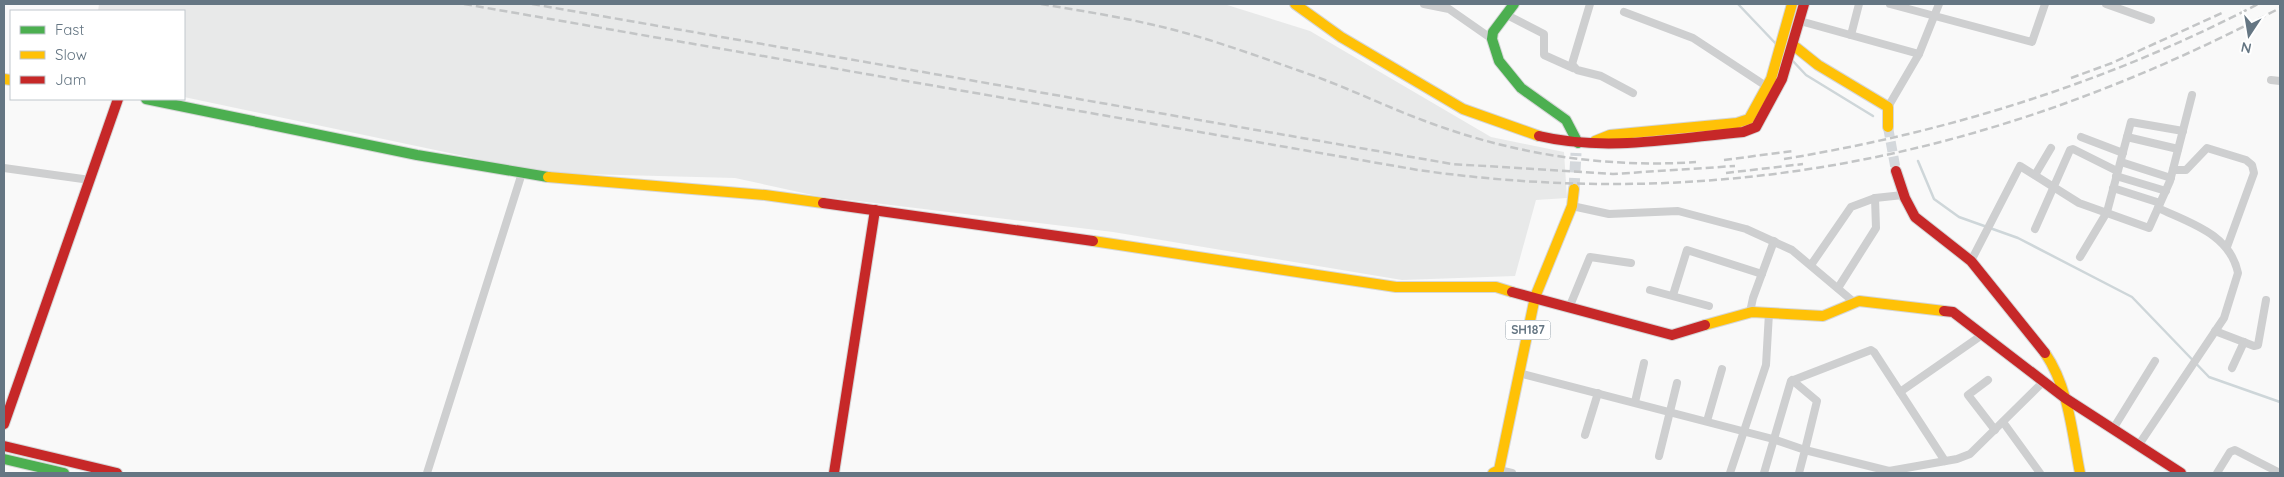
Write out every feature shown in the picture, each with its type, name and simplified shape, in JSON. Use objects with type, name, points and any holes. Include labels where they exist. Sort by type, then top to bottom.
[{"type":"main road","points":[[1295,4],[1342,37],[1463,110],[1541,137],[1581,146],[1748,132],[1761,121],[1782,79],[1804,4]]},
{"type":"main road","points":[[1514,4],[1493,32],[1492,40],[1500,61],[1521,88],[1566,120],[1581,146]]},
{"type":"main road","points":[[1581,146],[1610,135],[1744,122],[1752,114],[1771,74],[1781,47],[1791,4]]},
{"type":"main road","points":[[1792,50],[1888,107],[1888,127]]},
{"type":"main road","points":[[4,424],[118,100]]},
{"type":"main road","points":[[151,100],[412,154],[560,179],[765,195],[1396,287],[1496,287],[1672,335],[1750,312],[1823,316],[1859,301],[1953,312],[2065,398],[2181,473]]},
{"type":"main road","points":[[1896,171],[1903,195],[1913,216],[1920,224],[1971,261],[2046,354],[2056,372],[2065,398],[2080,473]]},
{"type":"main road","name":"SH187","points":[[1497,472],[1535,297],[1572,206],[1574,189]]},
{"type":"main road","points":[[834,473],[875,210]]},
{"type":"main road","points":[[4,446],[117,473]]},
{"type":"main road","points":[[4,459],[64,473]]},
{"type":"street","points":[[1424,4],[1449,9],[1492,40]]},
{"type":"street","points":[[1574,68],[1572,61],[1590,4]]},
{"type":"street","points":[[1851,36],[1860,4]]},
{"type":"street","points":[[1890,4],[2032,42],[2044,4]]},
{"type":"street","points":[[1888,107],[1920,54],[1935,17],[1938,4]]},
{"type":"street","points":[[2106,4],[2151,20]]},
{"type":"street","points":[[1624,12],[1693,38],[1766,86]]},
{"type":"street","points":[[1505,14],[1544,34],[1544,55],[1574,68],[1601,76],[1633,93]]},
{"type":"street","points":[[1800,21],[1920,54]]},
{"type":"street","points":[[2271,80],[2280,81]]},
{"type":"street","points":[[1971,261],[1983,241],[2018,166],[2022,166],[2079,204],[2107,212],[2147,229],[2166,191],[2172,174],[2192,94]]},
{"type":"street","points":[[2080,257],[2107,212],[2130,123],[2133,121],[2183,131]]},
{"type":"street","points":[[2081,137],[2122,157],[2172,174],[2186,170],[2207,148],[2246,160],[2252,165],[2254,173],[2227,247]]},
{"type":"street","points":[[2127,137],[2178,149]]},
{"type":"street","points":[[2035,175],[2051,148]]},
{"type":"street","points":[[2035,229],[2072,149],[2117,173],[2166,191]]},
{"type":"street","points":[[4,168],[90,180]]},
{"type":"street","points":[[428,473],[522,173]]},
{"type":"street","points":[[2113,188],[2159,205],[2208,231],[2227,247],[2237,268],[2238,278],[2225,315],[2197,360],[2138,446]]},
{"type":"street","points":[[1811,265],[1849,208],[1875,198],[1903,195]]},
{"type":"street","points":[[1838,288],[1876,228],[1875,198]]},
{"type":"street","points":[[1572,206],[1608,214],[1684,212],[1746,228],[1792,250],[1856,303]]},
{"type":"street","points":[[1750,312],[1774,241]]},
{"type":"street","points":[[1673,295],[1687,250],[1762,274]]},
{"type":"street","points":[[1569,308],[1590,257],[1631,263]]},
{"type":"street","points":[[1650,290],[1709,306]]},
{"type":"street","points":[[2215,331],[2254,346],[2258,345],[2266,300]]},
{"type":"street","points":[[1730,473],[1766,365],[1769,313]]},
{"type":"street","points":[[1900,392],[1982,335]]},
{"type":"street","points":[[2232,368],[2244,342]]},
{"type":"street","points":[[1764,473],[1788,385],[1792,380],[1871,350],[1945,462]]},
{"type":"street","points":[[2113,429],[2155,361]]},
{"type":"street","points":[[1635,402],[1644,363]]},
{"type":"street","points":[[1707,421],[1722,368]]},
{"type":"street","points":[[1519,373],[1773,438],[1805,450],[1889,471],[1945,462],[1970,454],[2043,382]]},
{"type":"street","points":[[1792,380],[1817,401],[1799,473]]},
{"type":"street","points":[[1988,380],[1968,396],[1995,430]]},
{"type":"street","points":[[1659,456],[1677,383]]},
{"type":"street","points":[[1585,435],[1598,393]]},
{"type":"street","points":[[2003,422],[2040,473]]},
{"type":"street","points":[[2217,473],[2230,452],[2235,450],[2280,473]]},
{"type":"street","points":[[1497,472],[1512,473]]},
{"type":"shaded area","points":[[99,4],[1224,4],[1310,31],[1491,137],[1564,152],[1567,198],[1536,200],[1515,276],[1402,280],[1113,232],[817,196],[735,178],[544,173],[185,97],[185,10],[98,10]]},
{"type":"waterway","points":[[1738,4],[1778,46]]},
{"type":"waterway","points":[[1791,59],[1806,75],[1873,116]]},
{"type":"waterway","points":[[1918,161],[1934,199],[1959,217],[2018,238],[2132,297],[2209,377],[2280,402]]},
{"type":"tunnel","points":[[1888,127],[1896,171]]},
{"type":"tunnel","points":[[1574,189],[1576,153]]},
{"type":"railway","points":[[464,4],[1418,170],[1533,182],[1645,184],[1754,176],[1862,160],[1968,135],[2072,101],[2176,58],[2280,8]]},
{"type":"railway","points":[[532,4],[1452,164],[1613,174],[1735,166]]},
{"type":"railway","points":[[1041,4],[1132,20],[1203,38],[1317,77],[1433,124],[1497,144],[1563,157],[1596,161],[1629,163],[1696,162]]},
{"type":"railway","points":[[1784,159],[1846,148],[1907,134],[2027,101],[2144,57],[2202,32],[2258,4]]},
{"type":"railway","points":[[2071,78],[2112,63],[2222,13]]},
{"type":"railway","points":[[1724,160],[1793,151]]},
{"type":"railway","points":[[1726,173],[1803,164]]},
{"type":"traffic: fast","points":[[1514,4],[1493,32],[1492,39],[1499,61],[1521,88],[1566,120],[1578,143]]},
{"type":"traffic: fast","points":[[151,100],[417,155],[548,177]]},
{"type":"traffic: fast","points":[[4,459],[64,473]]},
{"type":"traffic: slow","points":[[1295,4],[1341,37],[1463,109],[1539,136]]},
{"type":"traffic: slow","points":[[1595,141],[1610,135],[1737,123],[1749,119],[1771,79],[1792,4]]},
{"type":"traffic: slow","points":[[1793,45],[1818,65],[1888,107],[1888,127]]},
{"type":"traffic: slow","points":[[4,79],[10,80]]},
{"type":"traffic: slow","points":[[548,177],[765,195],[823,203]]},
{"type":"traffic: slow","points":[[1493,473],[1499,470],[1535,297],[1572,206],[1574,189]]},
{"type":"traffic: slow","points":[[1093,241],[1396,287],[1496,287],[1512,292]]},
{"type":"traffic: slow","points":[[1705,325],[1752,312],[1823,316],[1859,301],[1944,311]]},
{"type":"traffic: slow","points":[[2045,353],[2065,396],[2080,473]]},
{"type":"traffic: jam","points":[[1539,136],[1564,141],[1590,143],[1641,142],[1743,132],[1756,127],[1782,79],[1804,4]]},
{"type":"traffic: jam","points":[[4,424],[118,100]]},
{"type":"traffic: jam","points":[[1896,171],[1905,198],[1915,217],[1971,261],[2045,353]]},
{"type":"traffic: jam","points":[[823,203],[1093,241]]},
{"type":"traffic: jam","points":[[834,473],[875,210]]},
{"type":"traffic: jam","points":[[1512,292],[1672,335],[1705,325]]},
{"type":"traffic: jam","points":[[1944,311],[1953,312],[2065,398],[2181,473]]},
{"type":"traffic: jam","points":[[4,446],[117,473]]}]
